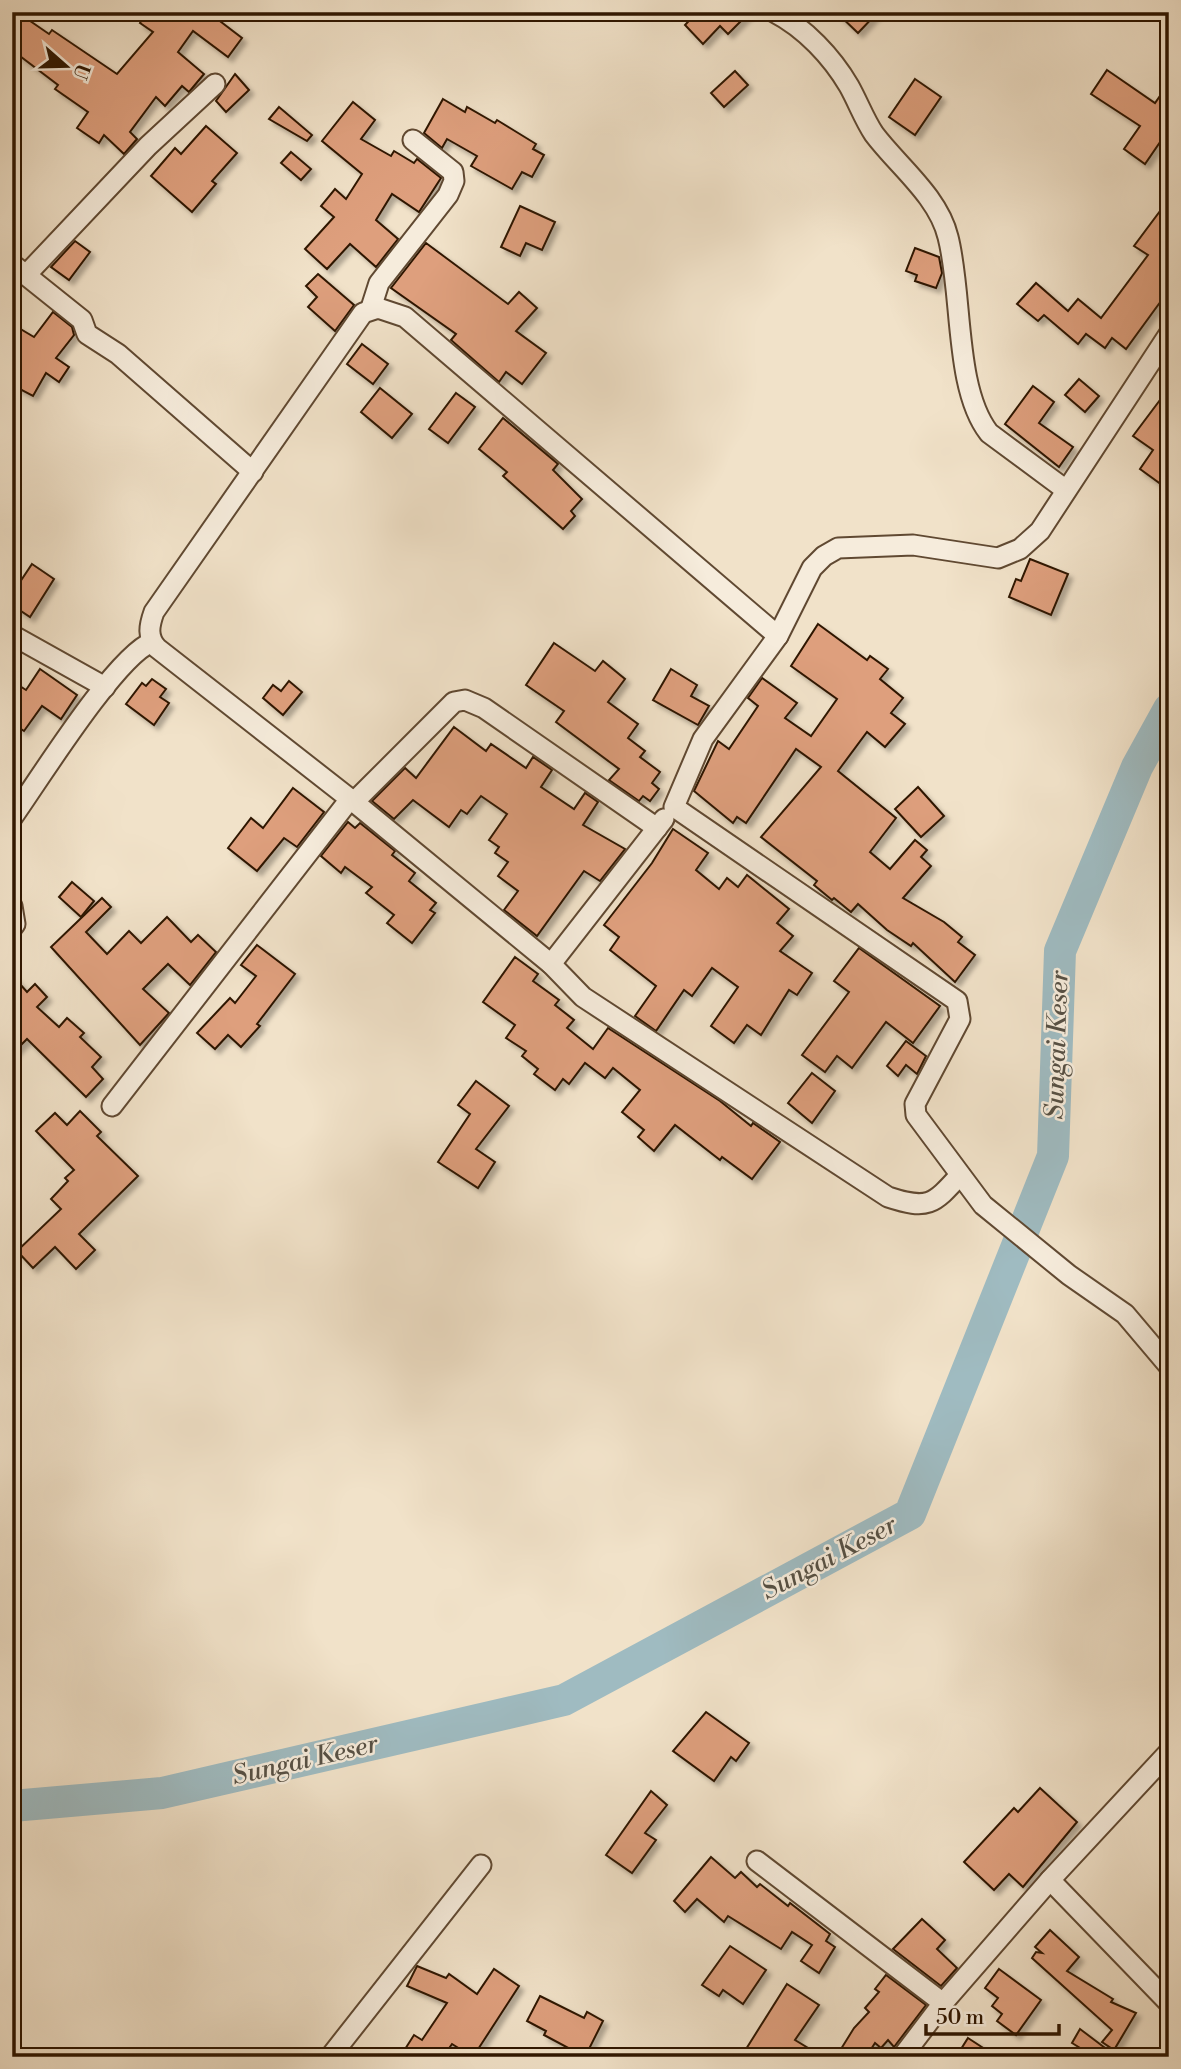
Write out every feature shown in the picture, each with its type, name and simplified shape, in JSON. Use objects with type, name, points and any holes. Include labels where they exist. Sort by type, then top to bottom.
[{"type":"street","points":[[774,12],[804,31],[828,58],[848,84],[872,131],[931,201],[948,234],[958,287],[968,385],[982,425],[1066,490]]},
{"type":"street","points":[[215,84],[19,269],[82,320],[87,334],[118,354],[253,472]]},
{"type":"street","points":[[413,140],[453,172],[454,181],[448,195],[379,283],[371,308],[363,313],[154,612],[149,625],[152,642],[551,964],[583,997],[888,1197],[912,1205],[926,1205],[937,1201],[960,1175]]},
{"type":"street","points":[[371,308],[396,312],[405,317],[778,636]]},
{"type":"street","points":[[551,964],[674,807],[703,739],[778,636],[812,568],[838,548],[913,545],[998,558],[1020,550],[1040,531],[1169,334]]},
{"type":"street","points":[[12,635],[105,687]]},
{"type":"street","points":[[12,818],[105,687],[139,647],[152,642]]},
{"type":"street","points":[[112,1106],[352,801],[454,702],[465,700],[484,708],[657,828]]},
{"type":"street","points":[[674,807],[957,1001],[960,1019],[915,1104],[916,1115],[921,1124],[983,1205],[1069,1275],[1125,1314],[1169,1366]]},
{"type":"street","points":[[12,906],[15,924],[12,928]]},
{"type":"street","points":[[902,2057],[943,2003],[1050,1880],[1169,1752]]},
{"type":"street","points":[[757,1861],[943,2003]]},
{"type":"street","points":[[330,2057],[481,1865]]},
{"type":"street","points":[[1050,1880],[1169,2003]]},
{"type":"building","points":[[12,12],[17,12],[49,34],[52,30],[117,74],[153,32],[140,23],[147,12],[208,12],[242,38],[228,57],[193,31],[178,52],[204,74],[189,92],[182,86],[165,106],[156,97],[130,132],[137,139],[124,154],[104,135],[99,143],[77,128],[88,112],[55,89],[58,85],[12,50]]},
{"type":"building","points":[[697,12],[750,12],[728,34],[720,26],[703,44],[685,25]]},
{"type":"building","points":[[836,12],[878,12],[858,33]]},
{"type":"building","points":[[1107,70],[1155,103],[1169,83],[1169,129],[1145,164],[1124,149],[1140,126],[1091,94]]},
{"type":"building","points":[[735,71],[748,85],[724,107],[711,93]]},
{"type":"building","points":[[235,74],[249,90],[226,112],[216,101]]},
{"type":"building","points":[[915,79],[941,97],[915,135],[889,117]]},
{"type":"building","points":[[443,99],[465,112],[467,107],[495,123],[497,120],[536,144],[533,149],[544,155],[532,177],[522,172],[512,189],[471,166],[477,156],[447,139],[442,148],[424,133]]},
{"type":"building","points":[[353,102],[375,120],[361,139],[391,156],[394,151],[414,163],[417,159],[441,178],[419,212],[392,194],[376,220],[398,239],[376,267],[350,244],[327,269],[305,249],[334,217],[321,206],[335,189],[346,199],[362,174],[322,141]]},
{"type":"building","points":[[279,107],[312,135],[307,141],[269,119]]},
{"type":"building","points":[[206,126],[237,153],[212,181],[216,184],[192,212],[151,176],[175,148],[181,154]]},
{"type":"building","points":[[291,152],[311,169],[301,180],[281,163]]},
{"type":"building","points":[[1169,199],[1169,290],[1126,349],[1112,338],[1105,348],[1086,334],[1078,344],[1044,315],[1038,321],[1017,304],[1036,283],[1068,311],[1078,299],[1101,318],[1148,255],[1134,246]]},
{"type":"building","points":[[520,206],[555,222],[542,250],[526,243],[520,256],[501,247]]},
{"type":"building","points":[[75,241],[90,252],[69,280],[51,267]]},
{"type":"building","points":[[426,243],[508,304],[519,292],[537,308],[516,331],[546,353],[522,384],[506,372],[499,382],[451,340],[456,334],[391,288]]},
{"type":"building","points":[[915,248],[939,257],[942,273],[936,288],[915,281],[917,275],[906,271]]},
{"type":"building","points":[[318,274],[354,305],[335,331],[308,307],[317,297],[306,286]]},
{"type":"building","points":[[53,312],[72,327],[74,335],[56,358],[69,367],[59,382],[46,373],[33,396],[12,385],[12,324],[34,337]]},
{"type":"building","points":[[362,344],[388,364],[373,384],[347,364]]},
{"type":"building","points":[[1079,379],[1099,396],[1085,412],[1065,395]]},
{"type":"building","points":[[1033,386],[1054,402],[1039,423],[1073,447],[1059,467],[1005,424]]},
{"type":"building","points":[[380,388],[412,414],[392,438],[361,412]]},
{"type":"building","points":[[1169,388],[1169,490],[1140,469],[1153,450],[1133,436]]},
{"type":"building","points":[[456,393],[475,407],[448,443],[429,429]]},
{"type":"building","points":[[503,418],[558,464],[553,470],[582,499],[571,511],[575,516],[563,529],[503,476],[507,472],[479,449]]},
{"type":"building","points":[[1030,559],[1068,574],[1051,615],[1009,597],[1016,579],[1021,581]]},
{"type":"building","points":[[32,564],[54,579],[30,617],[12,605],[12,594]]},
{"type":"building","points":[[818,624],[867,660],[870,656],[888,669],[880,679],[903,698],[891,713],[905,724],[885,747],[867,732],[838,771],[896,818],[870,852],[890,869],[915,840],[927,850],[921,857],[931,866],[903,898],[944,922],[962,937],[958,942],[975,955],[955,982],[913,943],[911,946],[887,930],[858,904],[851,912],[834,898],[832,900],[814,885],[817,881],[761,837],[821,767],[796,749],[746,823],[737,817],[733,823],[694,791],[718,741],[729,749],[758,706],[748,698],[762,678],[797,703],[785,718],[811,736],[837,699],[791,666]]},
{"type":"building","points":[[554,643],[595,671],[603,661],[625,679],[608,702],[638,724],[628,738],[645,751],[640,757],[660,772],[652,783],[659,789],[650,801],[643,796],[639,801],[609,780],[619,769],[556,722],[564,711],[526,685]]},
{"type":"building","points":[[40,669],[77,695],[61,719],[42,706],[24,731],[12,723],[12,681],[26,690]]},
{"type":"building","points":[[671,669],[697,685],[691,696],[709,706],[698,725],[653,700]]},
{"type":"building","points":[[152,679],[166,689],[160,697],[169,703],[154,725],[126,704],[142,683],[146,686]]},
{"type":"building","points":[[289,681],[302,692],[283,715],[263,698],[273,685],[281,691]]},
{"type":"building","points":[[454,727],[486,751],[491,744],[526,768],[533,757],[552,770],[541,787],[574,809],[585,793],[598,802],[583,825],[625,849],[600,881],[584,871],[537,936],[504,910],[518,891],[498,876],[508,862],[495,853],[499,847],[489,840],[507,814],[481,796],[467,814],[461,810],[449,827],[413,800],[394,819],[372,801],[405,768],[416,778]]},
{"type":"building","points":[[918,787],[944,816],[921,837],[895,809]]},
{"type":"building","points":[[293,788],[324,812],[297,847],[284,838],[257,871],[228,848],[251,818],[263,828]]},
{"type":"building","points":[[348,822],[355,828],[360,823],[395,851],[392,855],[415,873],[409,881],[436,903],[430,910],[435,913],[412,943],[387,923],[394,915],[366,893],[372,887],[345,867],[341,873],[321,856]]},
{"type":"building","points":[[673,829],[708,853],[696,870],[719,889],[727,878],[738,887],[747,875],[789,909],[777,923],[793,936],[780,951],[812,973],[797,995],[789,990],[761,1035],[747,1025],[734,1043],[711,1026],[738,987],[712,968],[692,996],[684,990],[656,1031],[635,1016],[656,986],[610,950],[619,937],[604,925],[652,863]]},
{"type":"building","points":[[72,882],[94,901],[81,917],[59,897]]},
{"type":"building","points":[[102,898],[111,907],[86,932],[107,954],[129,931],[141,943],[167,917],[191,942],[198,935],[216,952],[190,985],[168,964],[143,989],[169,1013],[140,1045],[51,947]]},
{"type":"building","points":[[257,945],[295,974],[257,1024],[260,1026],[241,1047],[228,1035],[215,1049],[197,1033],[230,998],[235,1003],[256,976],[241,965]]},
{"type":"building","points":[[859,948],[940,1006],[913,1043],[886,1022],[852,1068],[837,1056],[825,1072],[802,1055],[849,992],[834,981]]},
{"type":"building","points":[[515,957],[538,974],[533,981],[559,1000],[555,1005],[574,1020],[567,1028],[593,1049],[608,1028],[720,1101],[751,1126],[753,1123],[780,1142],[752,1179],[722,1157],[720,1160],[675,1125],[654,1151],[638,1137],[644,1130],[622,1112],[640,1090],[613,1068],[605,1078],[585,1063],[569,1084],[563,1079],[555,1090],[534,1074],[538,1069],[522,1056],[526,1051],[506,1038],[515,1025],[483,1002]]},
{"type":"building","points":[[12,975],[27,992],[35,984],[47,997],[37,1007],[59,1027],[67,1018],[84,1033],[80,1037],[101,1057],[92,1067],[103,1079],[86,1097],[27,1039],[12,1054]]},
{"type":"building","points":[[906,1041],[926,1056],[917,1074],[906,1065],[898,1076],[887,1066]]},
{"type":"building","points":[[812,1073],[835,1091],[812,1123],[788,1103]]},
{"type":"building","points":[[476,1081],[509,1106],[476,1149],[495,1162],[478,1188],[438,1162],[470,1114],[458,1105]]},
{"type":"building","points":[[80,1111],[101,1132],[97,1136],[138,1176],[79,1234],[95,1250],[76,1269],[55,1247],[33,1268],[17,1251],[61,1209],[51,1199],[68,1181],[65,1178],[74,1170],[36,1131],[55,1113],[67,1125]]},
{"type":"building","points":[[706,1712],[749,1743],[736,1761],[731,1757],[714,1781],[673,1751]]},
{"type":"building","points":[[1040,1788],[1077,1822],[1023,1887],[1009,1874],[994,1890],[964,1862],[1014,1808],[1018,1812]]},
{"type":"building","points":[[651,1791],[667,1805],[645,1833],[656,1840],[632,1873],[606,1855]]},
{"type":"building","points":[[711,1857],[735,1878],[741,1872],[757,1887],[760,1884],[788,1906],[790,1903],[830,1934],[826,1941],[835,1947],[819,1973],[801,1961],[812,1945],[792,1932],[781,1949],[728,1916],[724,1922],[697,1899],[685,1912],[674,1901]]},
{"type":"building","points":[[922,1919],[945,1940],[937,1949],[957,1968],[941,1986],[893,1949]]},
{"type":"building","points":[[1050,1930],[1079,1957],[1067,1971],[1113,1999],[1111,2002],[1136,2013],[1114,2050],[1102,2042],[1112,2030],[1032,1958],[1036,1952],[1042,1953],[1035,1947]]},
{"type":"building","points":[[730,1946],[766,1970],[743,2004],[723,1990],[719,1996],[702,1985]]},
{"type":"building","points":[[417,1966],[446,1978],[449,1974],[477,1994],[494,1969],[519,1986],[473,2057],[452,2044],[443,2057],[400,2057],[414,2035],[422,2040],[447,2003],[407,1986]]},
{"type":"building","points":[[999,1969],[1041,2000],[1016,2035],[997,2021],[1002,2014],[992,2006],[998,1998],[985,1988]]},
{"type":"building","points":[[886,1975],[926,2005],[894,2047],[888,2040],[881,2048],[875,2043],[866,2057],[836,2057],[854,2028],[869,2012],[865,2008],[879,1992],[875,1989]]},
{"type":"building","points":[[787,1984],[819,2005],[795,2040],[823,2057],[741,2057]]},
{"type":"building","points":[[540,1996],[584,2018],[587,2012],[603,2021],[585,2057],[544,2035],[546,2031],[527,2021]]},
{"type":"building","points":[[1080,2029],[1117,2057],[1095,2057],[1072,2043]]},
{"type":"building","points":[[968,2038],[997,2057],[956,2057]]},
{"type":"waterway","name":"Sungai Keser","points":[[12,1806],[162,1793],[564,1700],[910,1514],[1053,1156],[1060,951],[1137,767],[1169,709]]}]
